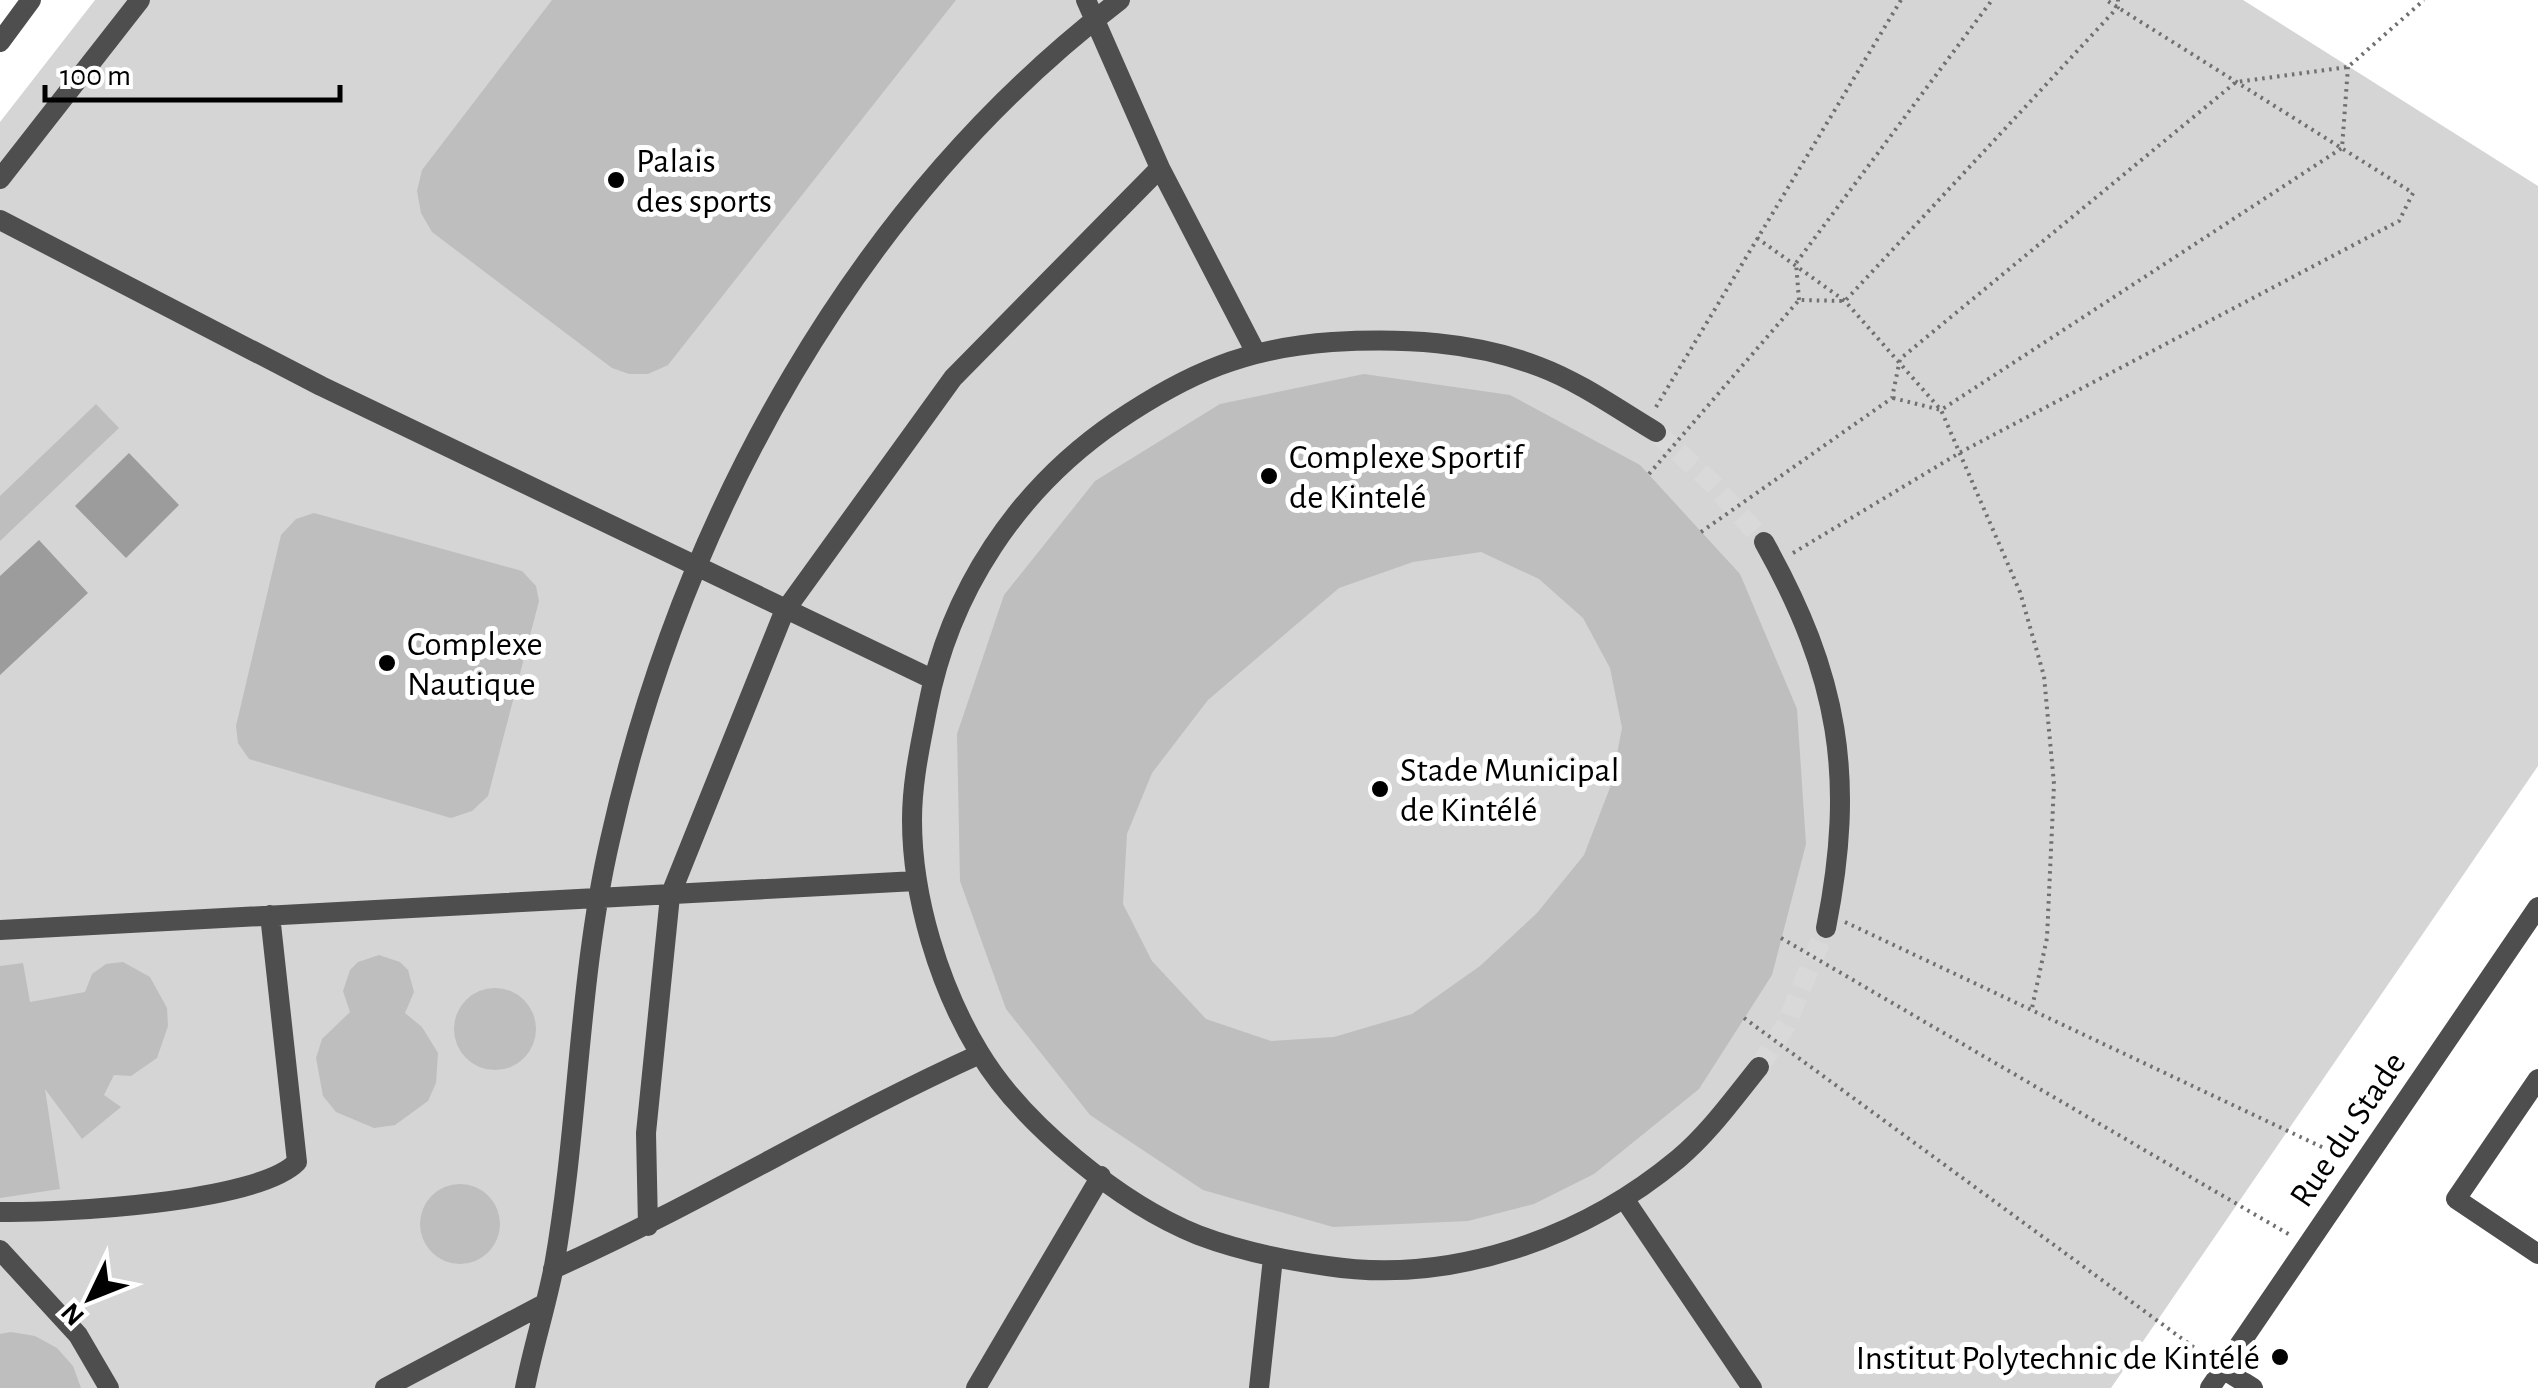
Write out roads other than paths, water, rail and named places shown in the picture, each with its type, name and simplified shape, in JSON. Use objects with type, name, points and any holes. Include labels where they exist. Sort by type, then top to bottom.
[{"type":"street","points":[[0,42],[32,0]]},
{"type":"street","points":[[0,179],[140,0]]},
{"type":"street","points":[[525,1388],[542,1305],[554,1269],[609,842],[639,728],[698,568],[766,418],[836,308],[908,208],[1090,10],[1120,0]]},
{"type":"street","points":[[1090,10],[1160,168],[1255,351]]},
{"type":"street","points":[[648,1226],[646,1133],[670,896],[784,612],[953,378],[1160,168]]},
{"type":"street","points":[[0,220],[155,304],[784,612],[932,679]]},
{"type":"street","points":[[1650,429],[1541,367],[1448,343],[1380,339],[1255,351],[1190,378],[1135,408],[1092,438],[1052,474],[1008,524],[972,578],[944,638],[915,768],[912,821],[916,881],[952,996],[980,1054],[1048,1133],[1150,1211],[1198,1234],[1273,1258],[1346,1269],[1465,1262],[1560,1232],[1625,1200],[1683,1155],[1759,1067]]},
{"type":"street","points":[[1764,542],[1805,620],[1832,705],[1841,756],[1838,867],[1827,921]]},
{"type":"street","points":[[0,930],[916,881]]},
{"type":"street","name":"Rue du Stade","points":[[2210,1388],[2538,908]]},
{"type":"street","points":[[0,1212],[57,1213],[216,1193],[288,1172],[297,1162],[270,914]]},
{"type":"street","points":[[554,1269],[648,1226],[876,1101],[980,1054]]},
{"type":"street","points":[[2538,1079],[2456,1199],[2538,1254]]},
{"type":"street","points":[[976,1388],[1101,1176]]},
{"type":"street","points":[[1625,1200],[1752,1388]]},
{"type":"street","points":[[0,1250],[78,1336],[109,1388]]},
{"type":"street","points":[[1259,1388],[1273,1258]]},
{"type":"street","points":[[385,1388],[542,1305]]},
{"type":"street","points":[[2223,1369],[2253,1388]]},
{"type":"tunnel","points":[[1656,432],[1713,484],[1764,542]]},
{"type":"tunnel","points":[[1759,1067],[1786,1025],[1826,928]]},
{"type":"place","name":"Palais des sports","points":[[616,180]]},
{"type":"place","name":"Complexe Sportif de Kintelé","points":[[1269,476]]},
{"type":"place","name":"Complexe Nautique","points":[[387,663]]},
{"type":"place","name":"Stade Municipal de Kintélé","points":[[1380,789]]},
{"type":"place","name":"Institut Polytechnic de Kintélé","points":[[2280,1357]]}]
